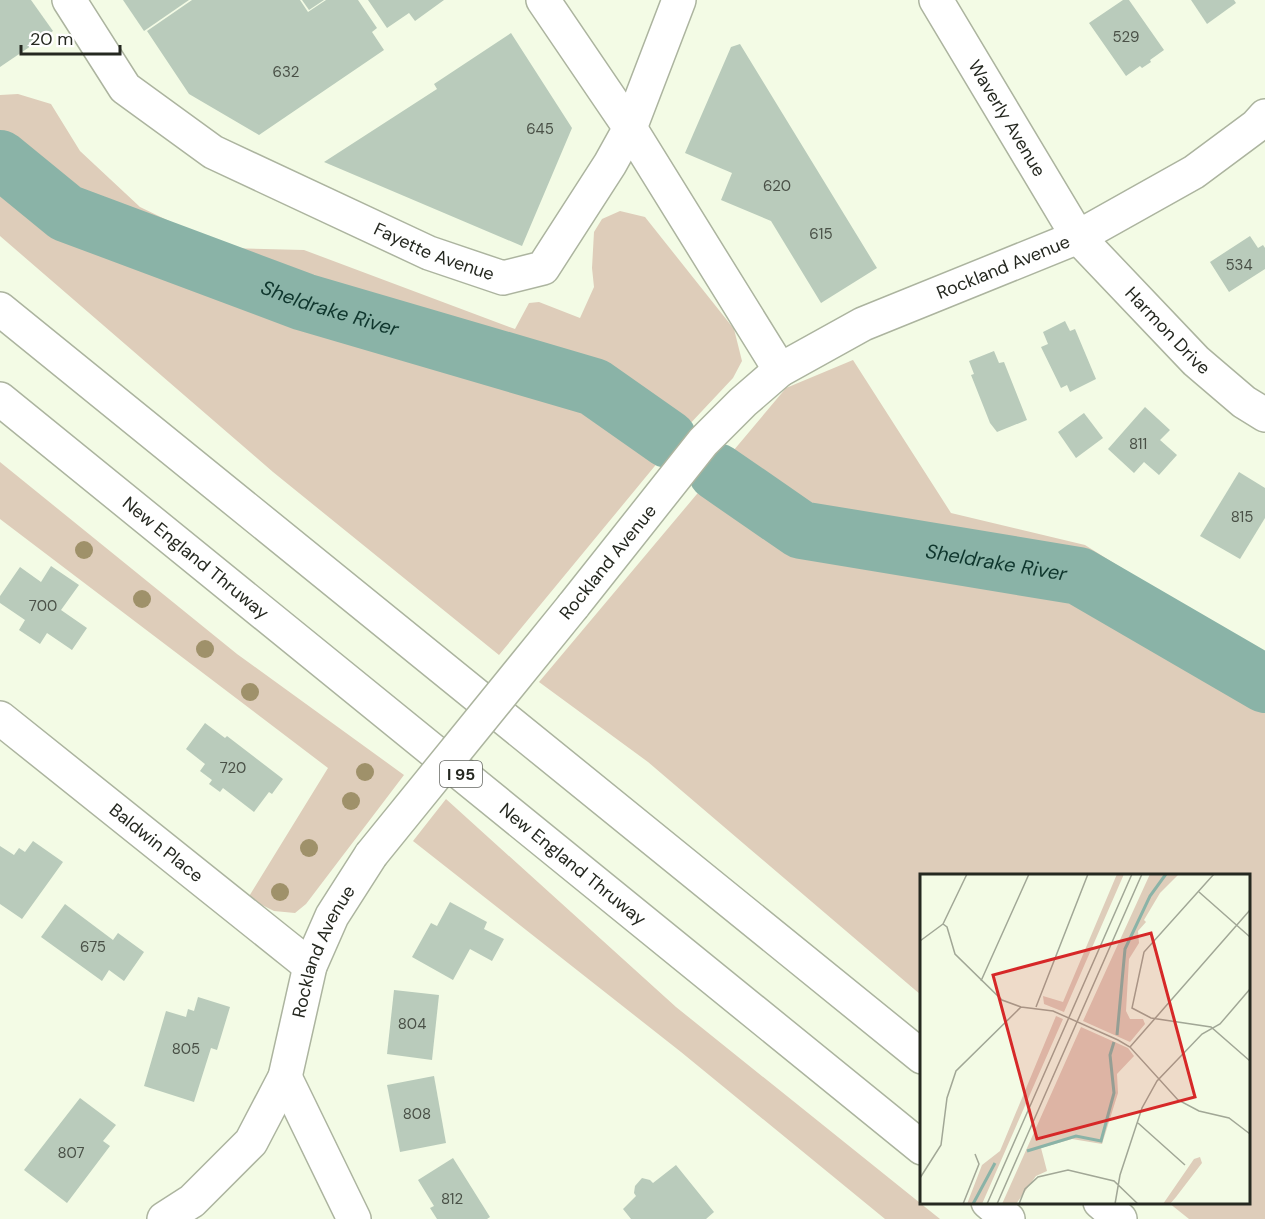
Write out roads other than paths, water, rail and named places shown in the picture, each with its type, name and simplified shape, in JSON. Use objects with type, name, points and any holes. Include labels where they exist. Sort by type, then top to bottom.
[{"type":"main road","name":"Fayette Avenue","points":[[69,0],[125,88],[213,152],[429,253],[503,278],[543,268],[610,164],[630,128],[679,0]]},
{"type":"main road","points":[[543,0],[630,128],[780,370]]},
{"type":"main road","name":"Waverly Avenue","points":[[936,0],[1078,237]]},
{"type":"main road","name":"Rockland Avenue","points":[[164,1219],[192,1200],[251,1142],[285,1077],[310,966],[332,916],[371,855],[703,442],[743,402],[780,370],[863,324],[1078,237],[1194,171],[1256,126],[1265,116]]},
{"type":"main road","name":"Harmon Drive","points":[[1078,237],[1196,361],[1244,402],[1265,415]]},
{"type":"main road","points":[[0,309],[920,1057]]},
{"type":"main road","name":"New England Thruway","points":[[0,399],[920,1147]]},
{"type":"main road","name":"Baldwin Place","points":[[0,718],[310,966]]},
{"type":"main road","points":[[285,1077],[354,1219]]},
{"type":"main road","points":[[989,1204],[1008,1219]]},
{"type":"main road","points":[[1101,1204],[1120,1219]]},
{"type":"waterway","name":"Sheldrake River","points":[[0,159],[66,213],[304,302],[594,387],[668,439]]},
{"type":"waterway","name":"Sheldrake River","points":[[717,472],[801,530],[1079,576],[1265,684]]}]
